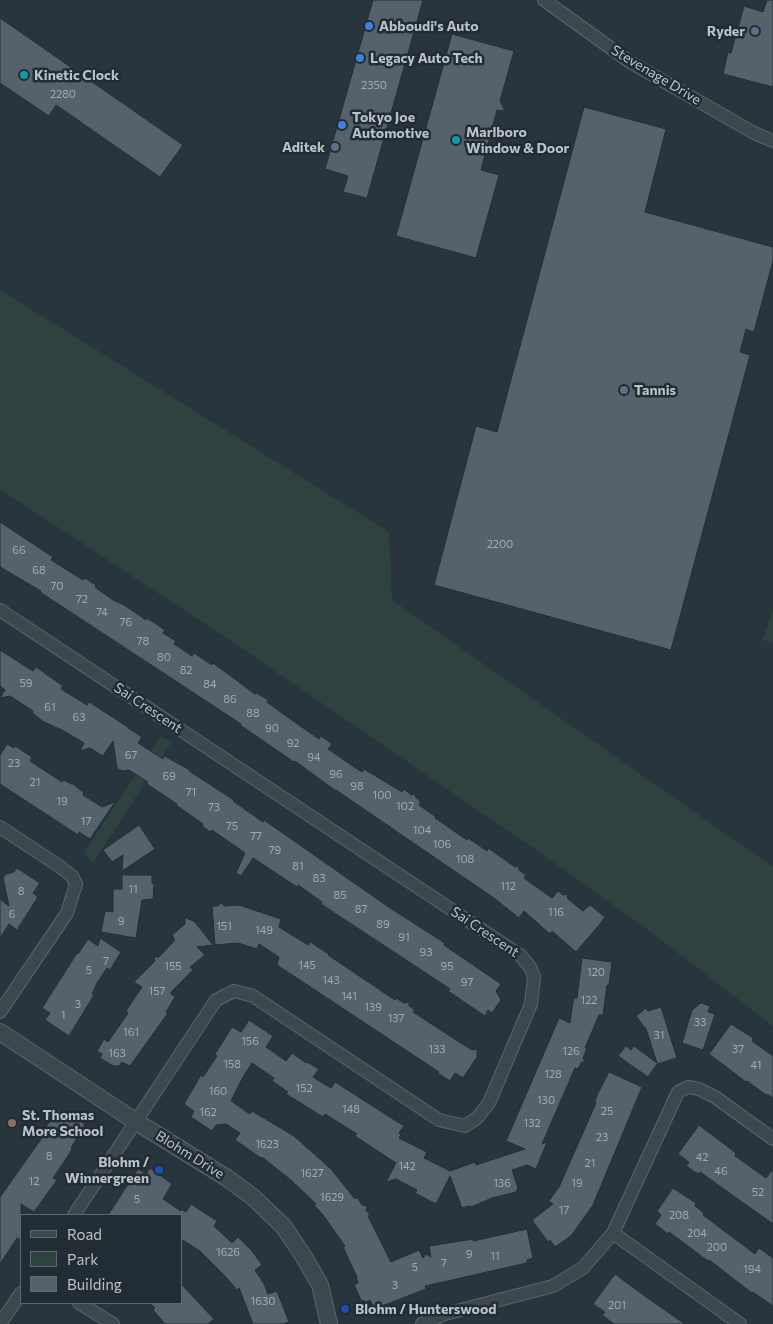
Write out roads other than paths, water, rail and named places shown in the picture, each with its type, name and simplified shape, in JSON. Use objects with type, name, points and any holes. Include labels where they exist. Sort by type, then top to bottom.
[{"type":"street","name":"Stevenage Drive","points":[[544,0],[630,62],[754,133],[773,141]]},
{"type":"street","name":"Sai Crescent","points":[[0,610],[520,955],[530,967],[534,977],[531,1004],[489,1103],[477,1118],[465,1126],[439,1120],[253,996],[234,991],[216,1000],[135,1122]]},
{"type":"street","points":[[0,827],[59,866],[72,876],[76,884],[67,913],[0,1012]]},
{"type":"street","name":"Blohm Drive","points":[[0,1032],[135,1122],[228,1178],[254,1198],[284,1227],[304,1257],[320,1285],[329,1324]]},
{"type":"street","points":[[422,1324],[445,1314],[554,1286],[583,1268],[613,1233],[678,1092],[688,1088],[698,1089],[714,1097],[773,1139]]},
{"type":"street","points":[[75,1214],[135,1122]]},
{"type":"street","points":[[613,1233],[740,1324]]},
{"type":"street","points":[[0,1324],[20,1294]]},
{"type":"street","points":[[81,1304],[113,1324]]},
{"type":"place","name":"Abboudi's Auto","points":[[369,26]]},
{"type":"place","name":"Ryder","points":[[755,31]]},
{"type":"place","name":"Legacy Auto Tech","points":[[360,58]]},
{"type":"place","name":"Kinetic Clock","points":[[24,75]]},
{"type":"place","name":"Tokyo Joe Automotive","points":[[342,125]]},
{"type":"place","name":"Marlboro Window & Door","points":[[456,140]]},
{"type":"place","name":"Aditek","points":[[335,147]]},
{"type":"place","name":"Tannis","points":[[624,390]]},
{"type":"place","name":"St. Thomas More School","points":[[12,1123]]},
{"type":"place","name":"Blohm / Winnergreen","points":[[159,1170]]},
{"type":"place","name":"Blohm / Hunterswood","points":[[345,1309]]}]
